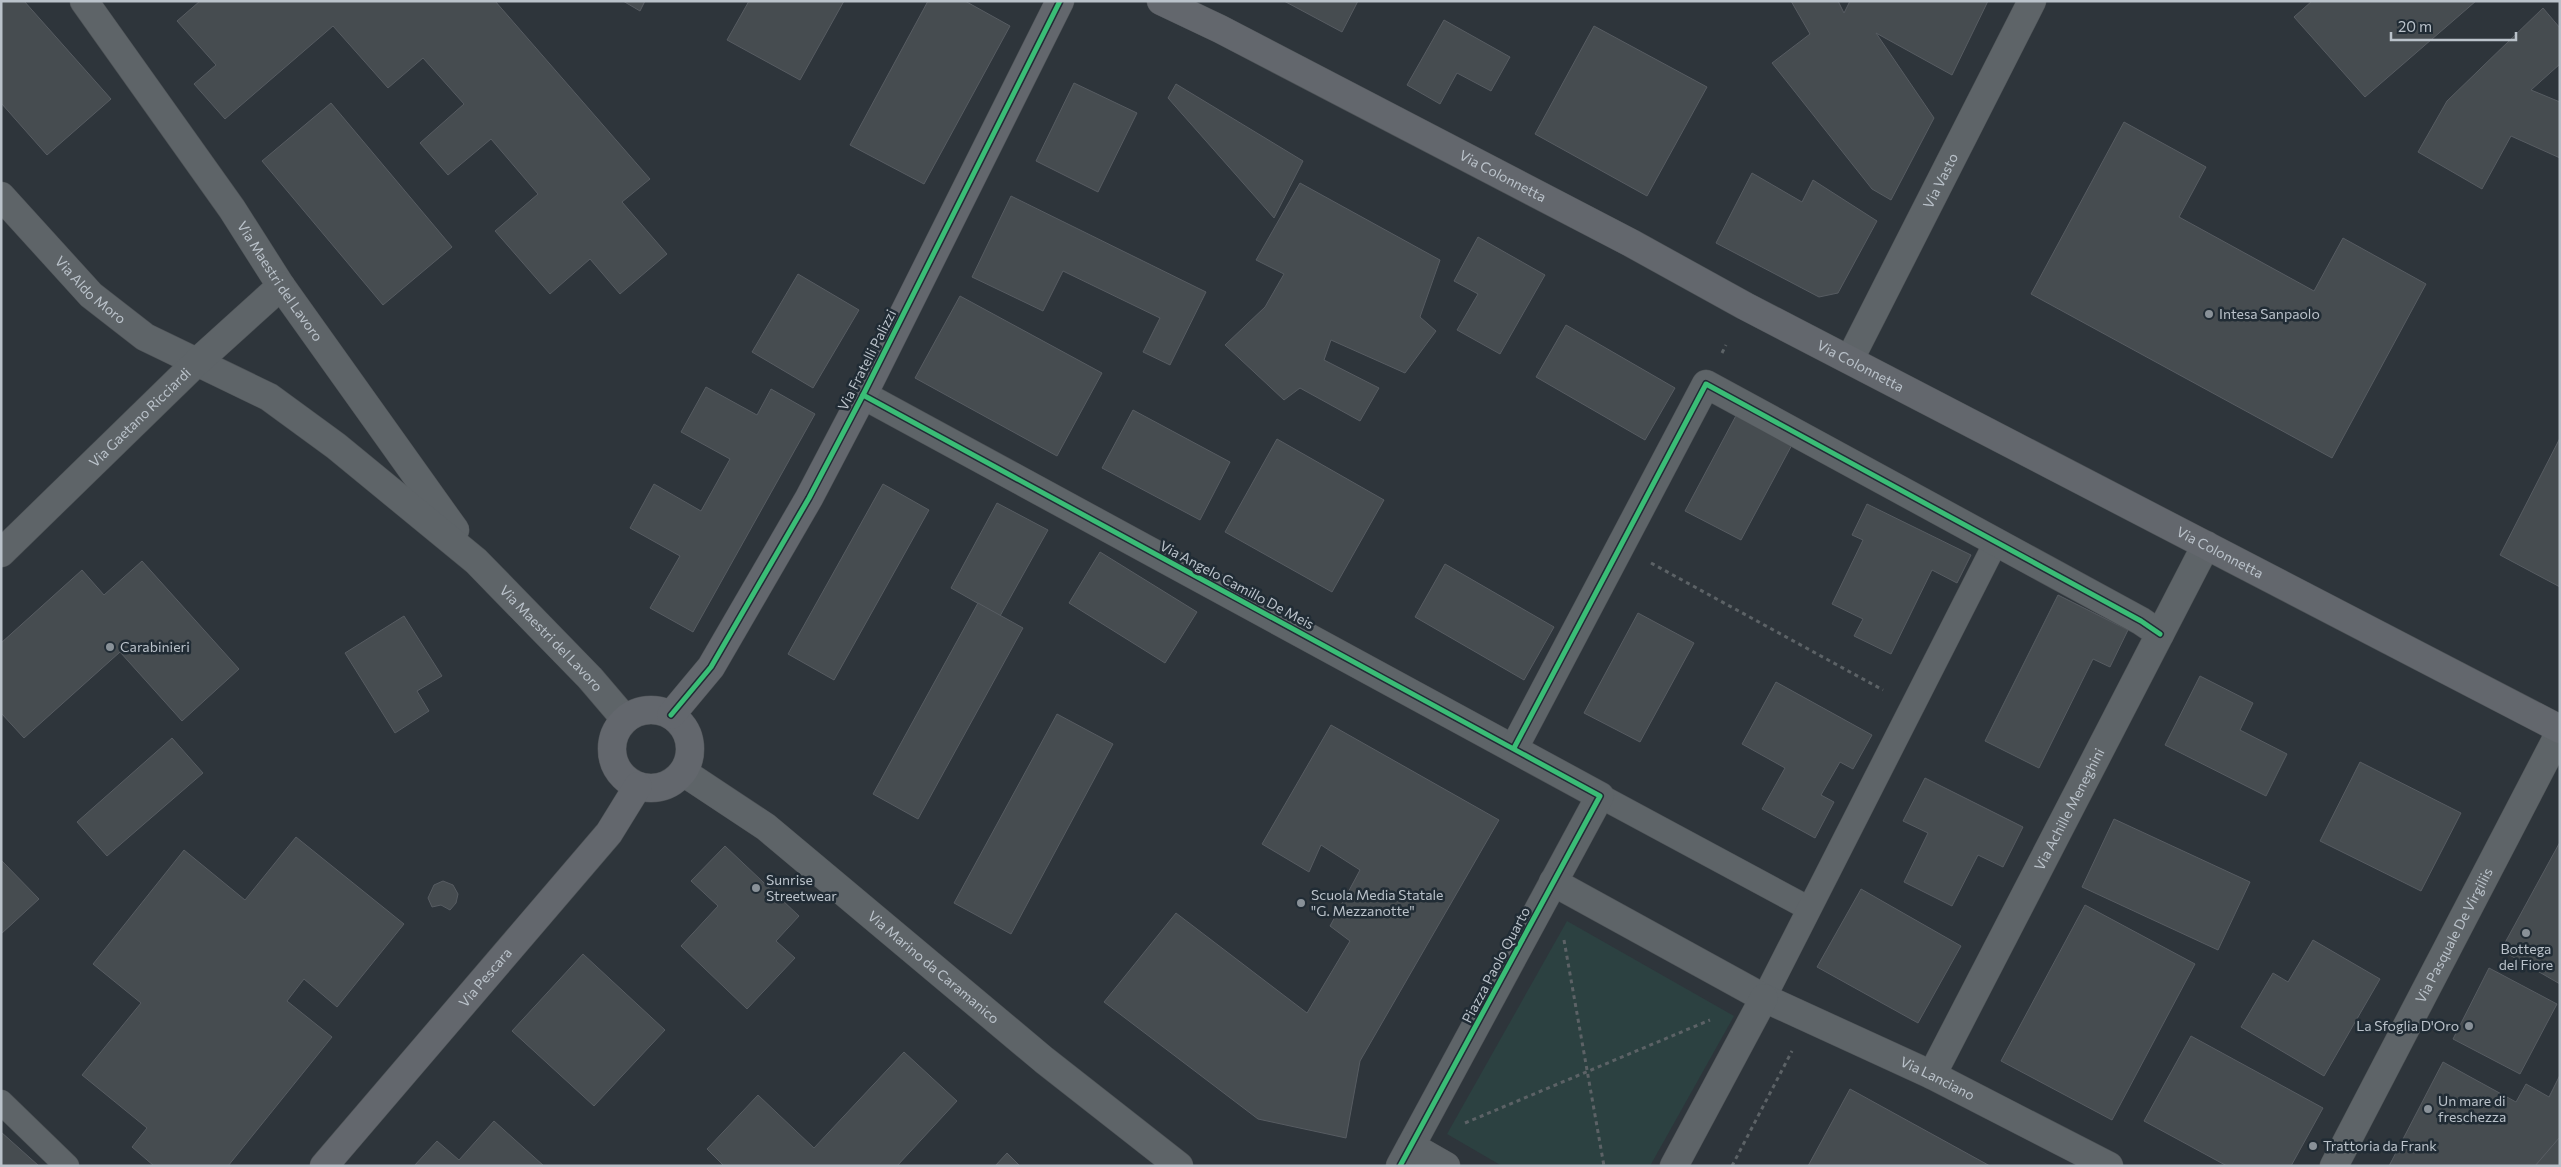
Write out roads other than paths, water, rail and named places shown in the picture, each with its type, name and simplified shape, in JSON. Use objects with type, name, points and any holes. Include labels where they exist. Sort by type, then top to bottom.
[{"type":"street","name":"Via Maestri del Lavoro","points":[[84,1],[232,209],[281,286],[476,561]]},
{"type":"street","name":"Via Fratelli Palizzi","points":[[672,714],[710,668],[809,498],[863,395],[1060,1]]},
{"type":"street","name":"Via Colonnetta","points":[[1162,1],[1220,29],[1631,243],[1745,306],[1850,359],[2560,731]]},
{"type":"street","name":"Via Vasto","points":[[1850,359],[2032,1]]},
{"type":"street","name":"Via Aldo Moro","points":[[1,196],[91,295],[145,337],[198,362]]},
{"type":"street","name":"Via Gaetano Ricciardi","points":[[1,553],[198,362],[281,286]]},
{"type":"street","name":"Via Maestri del Lavoro","points":[[198,362],[269,398],[336,446],[476,561],[590,678],[625,719]]},
{"type":"street","points":[[1514,748],[1706,384],[2141,621],[2160,634]]},
{"type":"street","name":"Via Angelo Camillo De Meis","points":[[863,395],[1600,796]]},
{"type":"street","name":"Via Achille Meneghini","points":[[1932,1075],[2206,545]]},
{"type":"street","points":[[647,709],[660,710],[672,714],[688,734],[690,748],[683,772],[663,786],[650,788],[638,786],[620,772],[612,750],[618,728],[625,719],[636,712],[647,709]]},
{"type":"street","name":"Via Pasquale De Virgiliis","points":[[2334,1166],[2560,731]]},
{"type":"street","name":"Via Marino da Caramanico","points":[[683,772],[766,827],[1044,1060],[1179,1166]]},
{"type":"street","name":"Via Pescara","points":[[324,1166],[610,833],[638,786]]},
{"type":"street","name":"Piazza Paolo Quarto","points":[[1446,1166],[1405,1156],[1600,796]]},
{"type":"street","points":[[1554,882],[1764,998],[1674,1166]]},
{"type":"street","name":"Via Lanciano","points":[[1764,998],[1932,1075],[2109,1166]]},
{"type":"lane","points":[[1764,998],[1808,908],[1996,542]]},
{"type":"lane","points":[[1600,796],[1808,908]]},
{"type":"lane","points":[[1,1102],[67,1166]]},
{"type":"place","name":"Intesa Sanpaolo","points":[[2209,314]]},
{"type":"place","name":"Carabinieri","points":[[110,647]]},
{"type":"place","name":"Sunrise Streetwear","points":[[756,888]]},
{"type":"place","name":"Scuola Media Statale \"G. Mezzanotte\"","points":[[1301,903]]},
{"type":"place","name":"Bottega del Fiore","points":[[2526,933]]},
{"type":"place","name":"La Sfoglia D'Oro","points":[[2469,1026]]},
{"type":"place","name":"Un mare di freschezza","points":[[2428,1109]]},
{"type":"place","name":"Trattoria da Frank","points":[[2313,1146]]}]
